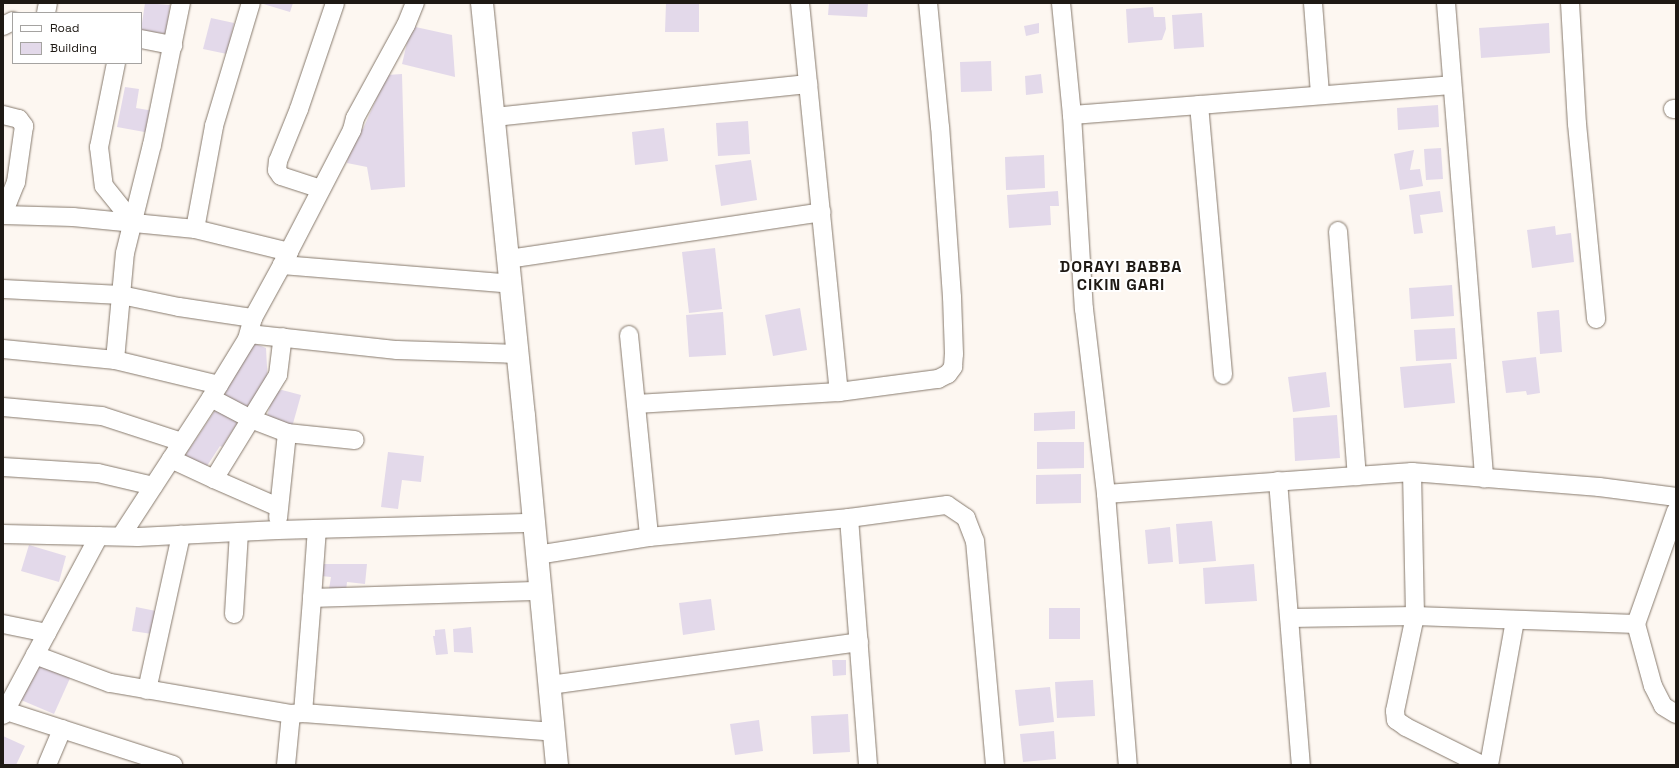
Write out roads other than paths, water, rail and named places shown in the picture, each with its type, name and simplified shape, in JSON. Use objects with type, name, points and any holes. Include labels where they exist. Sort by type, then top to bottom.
[{"type":"street","points":[[115,360],[124,253],[152,145],[181,3]]},
{"type":"street","points":[[195,229],[214,126],[251,3]]},
{"type":"street","points":[[321,189],[281,176],[277,170],[278,161],[299,109],[335,3]]},
{"type":"street","points":[[121,536],[215,392],[251,326],[352,130],[355,118],[406,25],[415,3]]},
{"type":"street","points":[[485,3],[494,117],[557,765]]},
{"type":"street","points":[[800,3],[839,392]]},
{"type":"street","points":[[636,404],[839,392],[938,379],[948,374],[952,367],[954,354],[949,247],[928,3]]},
{"type":"street","points":[[1061,3],[1072,115],[1084,308],[1106,494],[1128,765]]},
{"type":"street","points":[[1313,3],[1320,95]]},
{"type":"street","points":[[1446,3],[1484,478]]},
{"type":"street","points":[[1570,3],[1577,124],[1596,319]]},
{"type":"street","points":[[3,26],[12,22]]},
{"type":"street","points":[[142,38],[172,45]]},
{"type":"street","points":[[116,64],[99,148],[104,186],[133,222]]},
{"type":"street","points":[[494,117],[808,84]]},
{"type":"street","points":[[1072,115],[1452,85]]},
{"type":"street","points":[[1199,105],[1223,375]]},
{"type":"street","points":[[3,115],[19,119],[24,126],[3,214],[73,217],[195,229],[286,258],[511,284]]},
{"type":"street","points":[[508,259],[821,212]]},
{"type":"street","points":[[1338,231],[1357,476]]},
{"type":"street","points":[[3,288],[121,295],[179,307],[251,326],[283,337],[397,350],[518,354]]},
{"type":"street","points":[[629,335],[649,537]]},
{"type":"street","points":[[214,479],[278,376],[283,337]]},
{"type":"street","points":[[3,349],[115,360],[215,392],[251,419],[287,433],[355,440]]},
{"type":"street","points":[[3,407],[102,416],[182,442]]},
{"type":"street","points":[[278,530],[278,507],[287,433]]},
{"type":"street","points":[[171,459],[278,507]]},
{"type":"street","points":[[3,467],[98,473],[153,486]]},
{"type":"street","points":[[1106,494],[1412,472],[1599,487],[1676,497]]},
{"type":"street","points":[[1412,472],[1415,616],[1395,711],[1396,720],[1406,727],[1482,765]]},
{"type":"street","points":[[1278,482],[1301,765]]},
{"type":"street","points":[[537,555],[649,537],[849,518],[947,505],[966,518],[975,541],[995,765]]},
{"type":"street","points":[[1676,512],[1636,624],[1653,686],[1663,706],[1676,714]]},
{"type":"street","points":[[849,518],[868,765]]},
{"type":"street","points":[[3,534],[138,537],[278,530],[534,523]]},
{"type":"street","points":[[286,765],[297,714],[312,598],[317,529]]},
{"type":"street","points":[[234,614],[239,532]]},
{"type":"street","points":[[147,690],[181,535]]},
{"type":"street","points":[[99,536],[4,711],[173,765]]},
{"type":"street","points":[[312,598],[541,591]]},
{"type":"street","points":[[1290,618],[1415,616],[1636,624]]},
{"type":"street","points":[[1490,765],[1515,620]]},
{"type":"street","points":[[3,624],[46,633]]},
{"type":"street","points":[[550,686],[859,642]]},
{"type":"street","points":[[35,655],[110,683],[297,714],[554,732]]},
{"type":"street","points":[[47,765],[62,729]]},
{"type":"district","name":"DORAYI BABBA CIKIN GARI","points":[[1121,276]]}]
